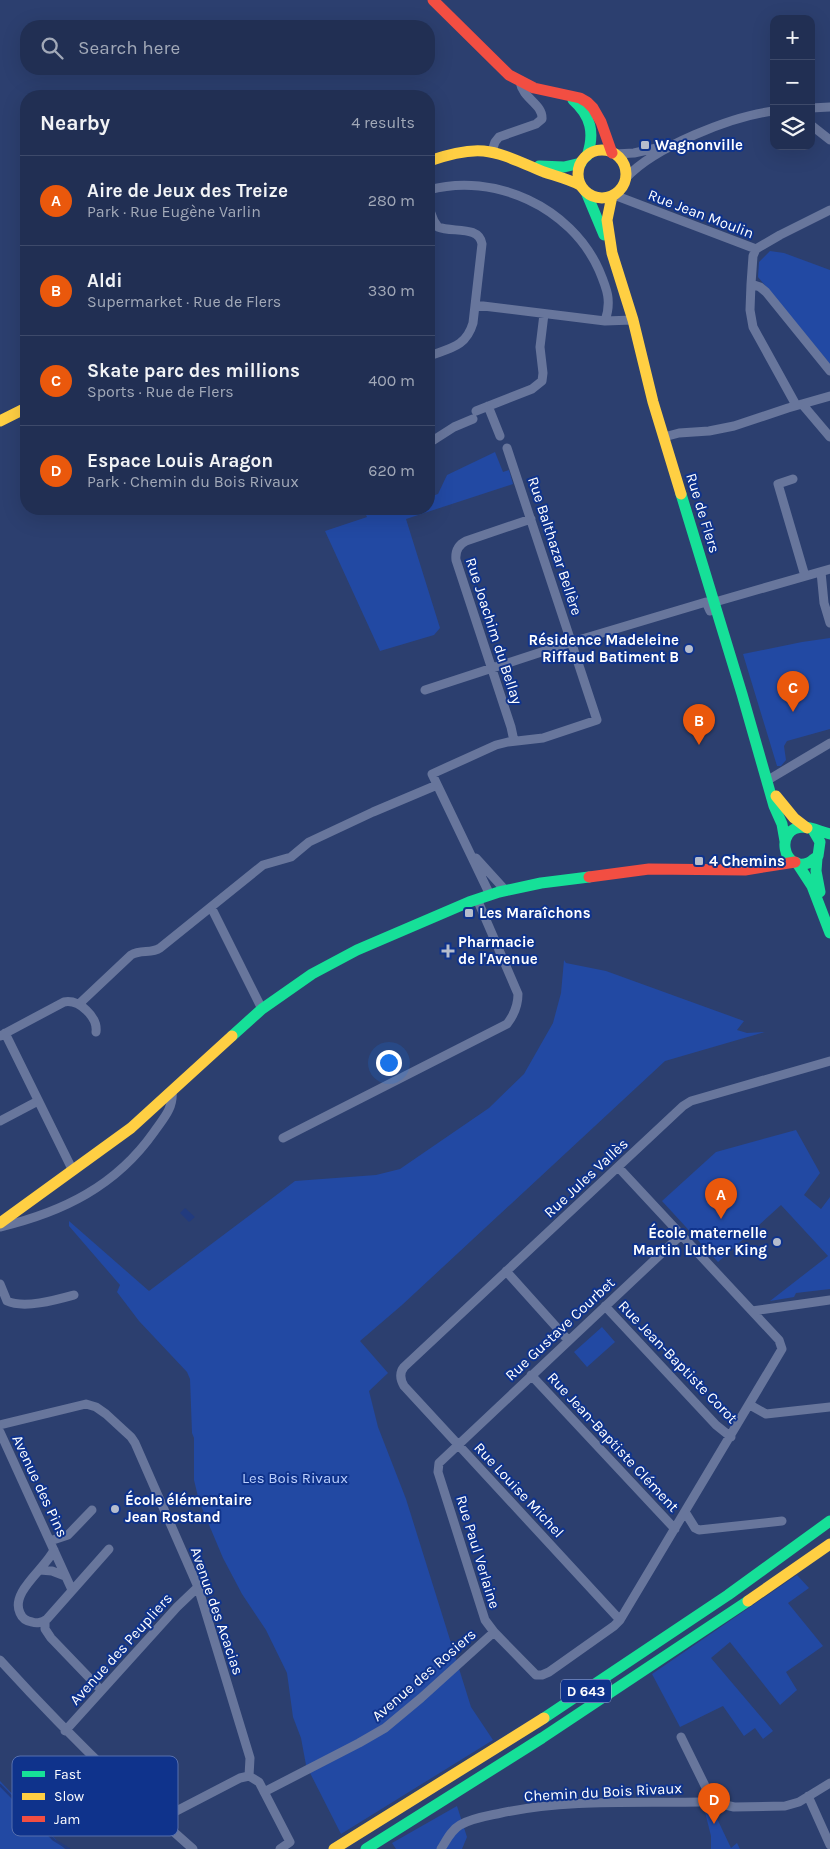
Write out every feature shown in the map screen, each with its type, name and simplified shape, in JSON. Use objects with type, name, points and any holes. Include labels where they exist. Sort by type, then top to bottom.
[{"type":"main road","points":[[432,0],[500,67],[520,82],[534,88],[580,98],[590,104],[600,119],[614,154],[624,165],[626,178],[622,188],[613,195],[600,198],[527,164],[492,151],[462,150],[435,160]]},
{"type":"main road","points":[[567,96],[579,104],[589,120],[592,137],[578,175],[583,189]]},
{"type":"main road","points":[[527,164],[556,167],[568,166],[599,150],[614,154]]},
{"type":"main road","name":"Rue de Flers","points":[[583,189],[592,203],[612,254],[632,320],[653,402],[716,606],[774,806],[783,827],[785,843]]},
{"type":"main road","name":"Rue de Flers","points":[[612,254],[607,220],[613,195]]},
{"type":"main road","points":[[0,421],[20,411]]},
{"type":"main road","name":"Rue de Flers","points":[[768,780],[781,804],[794,818],[810,829]]},
{"type":"main road","points":[[723,869],[744,867],[765,861],[776,855],[792,830],[800,828],[810,829],[830,834]]},
{"type":"main road","points":[[810,829],[820,840],[822,853],[816,871],[830,933]]},
{"type":"main road","points":[[785,843],[787,855],[796,863],[812,886],[830,933]]},
{"type":"main road","points":[[0,1223],[131,1128],[262,1009],[312,974],[348,954],[477,899],[506,890],[554,880],[634,870],[753,869],[796,863],[808,864],[822,853]]},
{"type":"main road","name":"D 643","points":[[334,1849],[494,1751],[566,1704],[702,1613],[830,1521]]},
{"type":"main road","name":"D 643","points":[[366,1849],[547,1736],[709,1628],[830,1544]]},
{"type":"street","points":[[492,151],[499,137],[536,124],[542,119],[540,110],[523,92],[520,82]]},
{"type":"street","points":[[815,108],[830,107]]},
{"type":"street","points":[[614,154],[634,153],[681,141],[747,116],[770,111]]},
{"type":"street","points":[[815,128],[830,140]]},
{"type":"street","points":[[626,178],[640,164],[681,141]]},
{"type":"street","points":[[435,189],[465,185],[493,188],[515,194],[553,214],[578,237],[597,267],[609,299],[609,311],[605,321]]},
{"type":"street","name":"Rue Jean Moulin","points":[[613,195],[756,250],[780,234],[830,210]]},
{"type":"street","points":[[435,223],[438,227],[475,233],[480,237],[482,244],[472,323],[466,338],[460,344],[435,354]]},
{"type":"street","points":[[756,250],[753,256],[751,284],[750,310],[753,327],[799,405],[830,437]]},
{"type":"street","points":[[751,284],[760,286],[766,292],[830,371]]},
{"type":"street","points":[[475,305],[605,321],[632,320]]},
{"type":"street","points":[[435,439],[488,406],[532,390],[542,381],[540,347],[544,314]]},
{"type":"street","points":[[664,437],[679,433],[702,432],[734,426],[830,396]]},
{"type":"street","points":[[488,406],[500,436]]},
{"type":"street","name":"Rue Balthazar Bellère","points":[[507,448],[597,720],[543,738],[514,741]]},
{"type":"street","points":[[793,479],[778,484],[805,576]]},
{"type":"street","name":"Rue Joachim du Bellay","points":[[514,741],[456,560],[456,552],[459,546],[466,542],[531,519]]},
{"type":"street","points":[[425,690],[572,642],[706,602],[710,611],[716,606],[825,571],[824,603],[830,623]]},
{"type":"street","points":[[490,895],[432,774],[490,747],[514,741]]},
{"type":"street","points":[[768,780],[830,743]]},
{"type":"street","points":[[79,1004],[131,955],[137,952],[157,950],[263,865],[291,857],[306,844],[437,785]]},
{"type":"street","points":[[469,850],[506,890]]},
{"type":"street","points":[[283,1138],[507,1024],[515,1011],[518,994],[477,899]]},
{"type":"street","points":[[211,907],[262,1009]]},
{"type":"street","points":[[73,1171],[2,1035],[64,1002],[79,1004],[96,1023],[96,1032]]},
{"type":"street","name":"Rue Jules Vallès","points":[[400,1377],[404,1367],[679,1109],[691,1101],[830,1061]]},
{"type":"street","points":[[0,1227],[29,1219],[74,1202],[114,1176],[138,1154],[167,1114],[173,1099],[172,1091]]},
{"type":"street","points":[[0,1121],[38,1101]]},
{"type":"street","points":[[618,1167],[782,1345],[782,1349],[750,1405],[620,1620]]},
{"type":"street","name":"Rue Gustave Courbet","points":[[458,1444],[681,1235]]},
{"type":"street","points":[[506,1271],[568,1340]]},
{"type":"street","points":[[0,1284],[7,1301],[16,1304],[52,1301],[74,1295]]},
{"type":"street","points":[[752,1311],[830,1300]]},
{"type":"street","name":"Rue Jean-Baptiste Corot","points":[[605,1306],[716,1425],[730,1437]]},
{"type":"street","name":"Rue Jean-Baptiste Clément","points":[[531,1375],[675,1529]]},
{"type":"street","name":"Rue Louise Michel","points":[[400,1377],[404,1386],[620,1620]]},
{"type":"street","name":"Avenue des Acacias","points":[[0,1425],[83,1404],[96,1407],[106,1414],[134,1440],[198,1587],[250,1758],[249,1776]]},
{"type":"street","points":[[750,1405],[769,1414],[830,1408]]},
{"type":"street","name":"Avenue des Pins","points":[[0,1432],[65,1576]]},
{"type":"street","name":"Rue Paul Verlaine","points":[[458,1444],[440,1460],[438,1472],[484,1620],[494,1632],[529,1670],[539,1676],[549,1672],[620,1620]]},
{"type":"street","points":[[50,1541],[64,1537],[72,1532],[92,1510]]},
{"type":"street","points":[[685,1512],[695,1528],[699,1530],[782,1521]]},
{"type":"street","points":[[54,1550],[22,1591],[17,1604],[19,1612],[24,1619],[36,1623],[45,1620],[109,1549]]},
{"type":"street","points":[[40,1570],[52,1571],[65,1576],[72,1590]]},
{"type":"street","name":"Avenue des Peupliers","points":[[65,1731],[177,1607],[198,1587]]},
{"type":"street","points":[[45,1620],[45,1629],[51,1638],[101,1690]]},
{"type":"street","name":"Avenue des Rosiers","points":[[264,1792],[385,1728],[494,1632]]},
{"type":"street","points":[[0,1660],[65,1731],[91,1756]]},
{"type":"street","points":[[681,1737],[713,1802]]},
{"type":"street","points":[[178,1810],[240,1778],[249,1776],[256,1779],[290,1842],[280,1849]]},
{"type":"street","name":"Chemin du Bois Rivaux","points":[[441,1849],[460,1825],[477,1818],[530,1808],[555,1805],[713,1802],[734,1807],[776,1807],[790,1805],[830,1783]]},
{"type":"street","points":[[808,1796],[830,1845]]},
{"type":"street","points":[[178,1836],[193,1849]]},
{"type":"green space","points":[[770,251],[784,253],[830,270],[830,364],[758,277],[759,262]]},
{"type":"green space","points":[[495,452],[503,472],[509,470],[513,484],[435,510],[435,495],[438,494],[447,475]]},
{"type":"green space","points":[[366,515],[418,515],[406,519],[440,628],[434,635],[380,651],[325,531],[367,517]]},
{"type":"green space","points":[[830,638],[830,729],[787,741],[784,746],[786,760],[781,766],[777,766],[743,654]]},
{"type":"green space","name":"Les Bois Rivaux","points":[[564,960],[566,963],[606,971],[744,1021],[737,1030],[747,1033],[765,1032],[665,1061],[402,1305],[360,1341],[388,1373],[369,1391],[378,1427],[406,1499],[471,1707],[493,1740],[341,1834],[306,1765],[301,1738],[293,1717],[287,1673],[266,1630],[242,1594],[223,1558],[199,1501],[194,1480],[194,1438],[192,1433],[190,1379],[187,1372],[139,1321],[117,1292],[120,1285],[69,1226],[69,1221],[149,1291],[295,1181],[376,1175],[400,1169],[489,1108],[524,1074],[553,1023],[561,993]]},
{"type":"green space","points":[[796,1130],[820,1173],[804,1195],[821,1209],[830,1197],[830,1289],[796,1293],[794,1297],[770,1301],[828,1256],[781,1205],[718,1262],[662,1201],[716,1152]]},
{"type":"green space","points":[[602,1327],[615,1342],[587,1367],[574,1352]]},
{"type":"green space","points":[[797,1575],[809,1588],[788,1603],[823,1646],[786,1672],[797,1690],[780,1705],[730,1642],[711,1658],[773,1731],[763,1739],[755,1728],[744,1736],[723,1706],[680,1727],[652,1674]]},
{"type":"green space","points":[[0,1781],[12,1794],[12,1836],[53,1836],[65,1849],[0,1849]]},
{"type":"green space","points":[[457,1806],[467,1837],[462,1849],[396,1849],[392,1843]]},
{"type":"green space","points":[[706,1808],[712,1808],[731,1848],[737,1843],[740,1849],[711,1849],[711,1836],[705,1812]]},
{"type":"shaded area","points":[[185,1208],[195,1217],[189,1222],[180,1213]]},
{"type":"waterway","points":[[0,1785],[12,1797]]},
{"type":"waterway","points":[[50,1836],[69,1849]]},
{"type":"traffic: fast","points":[[573,100],[584,112],[590,125],[591,140],[587,156]]},
{"type":"traffic: fast","points":[[539,166],[564,167],[581,163]]},
{"type":"traffic: fast","points":[[586,192],[604,235]]},
{"type":"traffic: fast","points":[[681,494],[774,806],[782,824],[785,841]]},
{"type":"traffic: fast","points":[[813,830],[820,842],[818,856],[808,863],[799,864],[793,861],[785,849],[785,841],[788,834],[794,829],[806,827],[830,834]]},
{"type":"traffic: fast","points":[[817,858],[816,871],[820,892]]},
{"type":"traffic: fast","points":[[797,863],[812,886],[830,933]]},
{"type":"traffic: fast","points":[[232,1036],[262,1009],[312,974],[357,950],[469,902],[499,892],[541,883],[589,877]]},
{"type":"traffic: fast","points":[[544,1718],[728,1595],[830,1521]]},
{"type":"traffic: fast","points":[[366,1849],[542,1738],[748,1601]]},
{"type":"traffic: slow","points":[[597,150],[607,150],[619,157],[626,169],[626,174],[626,179],[619,191],[607,198],[597,198],[589,194],[582,187],[578,179],[578,169],[582,161],[589,154],[597,150]]},
{"type":"traffic: slow","points":[[435,159],[463,152],[476,151],[500,154],[580,185]]},
{"type":"traffic: slow","points":[[612,196],[607,220],[612,253],[633,320],[653,402],[681,494]]},
{"type":"traffic: slow","points":[[0,421],[20,411]]},
{"type":"traffic: slow","points":[[776,796],[794,818],[807,828]]},
{"type":"traffic: slow","points":[[0,1223],[131,1128],[232,1036]]},
{"type":"traffic: slow","points":[[748,1601],[830,1544]]},
{"type":"traffic: slow","points":[[334,1849],[544,1718]]},
{"type":"traffic: jam","points":[[433,0],[509,75],[534,88],[580,98],[587,102],[601,122],[612,153]]},
{"type":"traffic: jam","points":[[589,877],[649,869],[745,870],[795,862]]},
{"type":"place","name":"Wagnonville","points":[[645,145]]},
{"type":"place","name":"Résidence Madeleine Riffaud Batiment B","points":[[689,649]]},
{"type":"place","name":"Skate parc des millions","points":[[793,712]]},
{"type":"place","name":"Aldi","points":[[699,745]]},
{"type":"place","name":"4 Chemins","points":[[699,861]]},
{"type":"place","name":"Les Maraîchons","points":[[469,913]]},
{"type":"place","name":"Pharmacie de l'Avenue","points":[[448,951]]},
{"type":"place","name":"Aire de Jeux des Treize","points":[[721,1219]]},
{"type":"place","name":"École maternelle Martin Luther King","points":[[777,1242]]},
{"type":"place","name":"École élémentaire Jean Rostand","points":[[115,1509]]},
{"type":"place","name":"Espace Louis Aragon","points":[[714,1824]]}]
